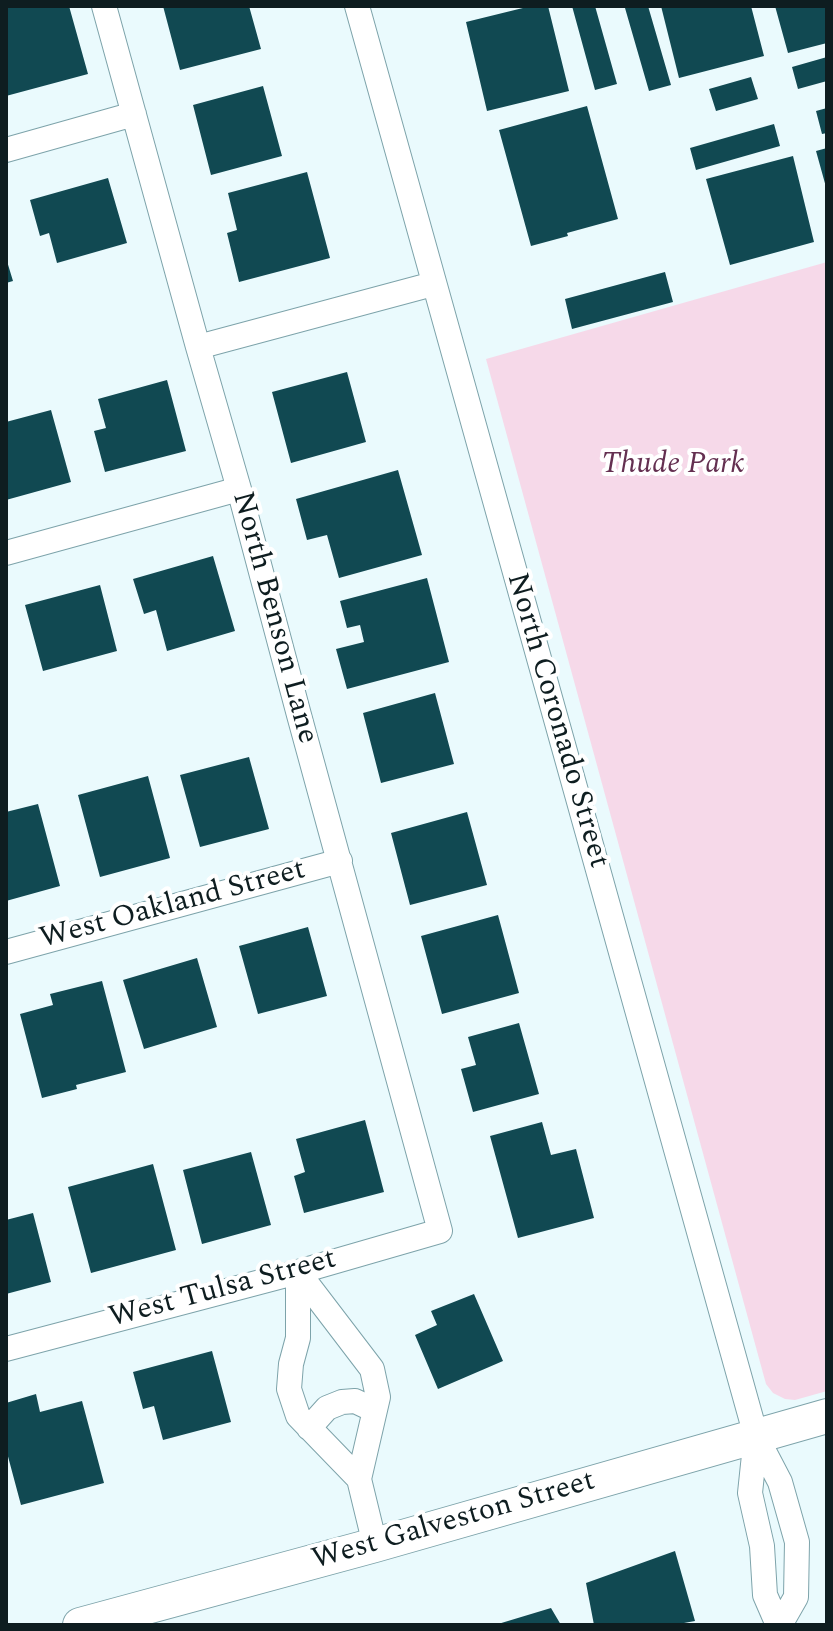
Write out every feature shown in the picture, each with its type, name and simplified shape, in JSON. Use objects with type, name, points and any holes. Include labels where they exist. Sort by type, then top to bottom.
[{"type":"street","name":"North Benson Lane","points":[[104,6],[239,489],[440,1231]]},
{"type":"street","name":"North Coronado Street","points":[[357,6],[756,1436]]},
{"type":"street","points":[[6,150],[134,114]]},
{"type":"street","points":[[198,347],[433,284]]},
{"type":"street","points":[[6,553],[239,489]]},
{"type":"street","name":"West Oakland Street","points":[[6,952],[340,861]]},
{"type":"street","name":"West Tulsa Street","points":[[6,1349],[440,1231]]},
{"type":"street","points":[[298,1272],[372,1369],[378,1397],[359,1479],[375,1545]]},
{"type":"street","points":[[298,1272],[298,1338],[289,1389],[298,1416],[359,1479]]},
{"type":"street","points":[[309,1428],[327,1408],[342,1402],[355,1401],[374,1410]]},
{"type":"street","name":"West Galveston Street","points":[[80,1625],[375,1545],[827,1416]]},
{"type":"street","points":[[756,1436],[780,1482],[797,1542],[796,1597],[779,1625]]},
{"type":"street","points":[[756,1436],[750,1493],[762,1546],[765,1595],[779,1625]]},
{"type":"street","points":[[762,1546],[797,1542]]},
{"type":"green space","name":"Thude Park","points":[[827,262],[827,1391],[795,1400],[773,1393],[766,1384],[486,359]]},
{"type":"building","points":[[6,6],[69,6],[88,74],[6,96]]},
{"type":"building","points":[[163,6],[249,6],[261,49],[180,70]]},
{"type":"building","points":[[531,6],[548,6],[569,91],[487,111],[466,22]]},
{"type":"building","points":[[572,6],[595,6],[617,84],[595,90]]},
{"type":"building","points":[[648,6],[671,85],[649,91],[625,8]]},
{"type":"building","points":[[661,6],[751,6],[764,56],[679,78]]},
{"type":"building","points":[[775,6],[827,6],[827,43],[788,53]]},
{"type":"building","points":[[827,57],[827,81],[798,89],[792,67]]},
{"type":"building","points":[[751,77],[758,99],[716,111],[709,89]]},
{"type":"building","points":[[263,86],[282,156],[211,175],[193,105]]},
{"type":"building","points":[[587,106],[618,219],[531,246],[499,130]]},
{"type":"building","points":[[827,108],[827,133],[822,134],[816,111]]},
{"type":"building","points":[[774,124],[780,146],[696,170],[690,148]]},
{"type":"building","points":[[827,148],[827,187],[826,187],[816,151]]},
{"type":"building","points":[[793,156],[814,242],[730,265],[706,179]]},
{"type":"building","points":[[307,172],[330,258],[239,282],[227,233],[237,230],[228,193]]},
{"type":"building","points":[[108,178],[127,243],[57,263],[49,233],[40,236],[30,200]]},
{"type":"building","points":[[6,258],[13,281],[6,283]]},
{"type":"building","points":[[665,272],[673,302],[572,329],[565,299]]},
{"type":"building","points":[[347,372],[366,442],[291,463],[272,392]]},
{"type":"building","points":[[167,380],[186,451],[105,472],[94,431],[106,428],[98,399]]},
{"type":"building","points":[[51,410],[71,482],[6,500],[6,422]]},
{"type":"building","points":[[398,470],[422,555],[339,578],[327,535],[307,540],[296,499]]},
{"type":"building","points":[[213,556],[235,631],[167,651],[156,610],[144,614],[133,579]]},
{"type":"building","points":[[427,578],[449,662],[347,689],[336,649],[364,642],[360,625],[347,628],[340,601]]},
{"type":"building","points":[[100,585],[117,651],[43,671],[25,605]]},
{"type":"building","points":[[435,693],[454,764],[381,783],[363,713]]},
{"type":"building","points":[[249,757],[269,829],[200,847],[180,775]]},
{"type":"building","points":[[148,776],[170,858],[100,877],[78,795]]},
{"type":"building","points":[[38,804],[60,886],[6,901],[6,812]]},
{"type":"building","points":[[467,812],[487,885],[410,905],[391,833]]},
{"type":"building","points":[[498,915],[519,993],[442,1014],[421,936]]},
{"type":"building","points":[[308,927],[327,996],[258,1014],[239,946]]},
{"type":"building","points":[[197,958],[217,1027],[144,1049],[123,980]]},
{"type":"building","points":[[102,981],[126,1072],[42,1098],[20,1014],[53,1005],[50,994]]},
{"type":"building","points":[[519,1023],[539,1094],[473,1112],[461,1069],[476,1065],[468,1037]]},
{"type":"building","points":[[365,1120],[384,1192],[304,1213],[294,1176],[305,1172],[296,1139]]},
{"type":"building","points":[[542,1122],[551,1155],[576,1149],[594,1218],[518,1238],[490,1136]]},
{"type":"building","points":[[251,1152],[271,1225],[202,1244],[183,1170]]},
{"type":"building","points":[[153,1164],[176,1250],[91,1273],[68,1187]]},
{"type":"building","points":[[33,1213],[51,1282],[6,1294],[6,1220]]},
{"type":"building","points":[[474,1294],[503,1361],[438,1389],[415,1335],[437,1325],[431,1311]]},
{"type":"building","points":[[212,1351],[231,1422],[163,1440],[154,1406],[143,1409],[133,1372]]},
{"type":"building","points":[[36,1394],[40,1412],[82,1401],[104,1483],[21,1505],[6,1449],[6,1403]]},
{"type":"building","points":[[675,1551],[695,1621],[673,1625],[594,1625],[586,1583]]},
{"type":"building","points":[[551,1608],[561,1625],[498,1625],[498,1624]]}]
